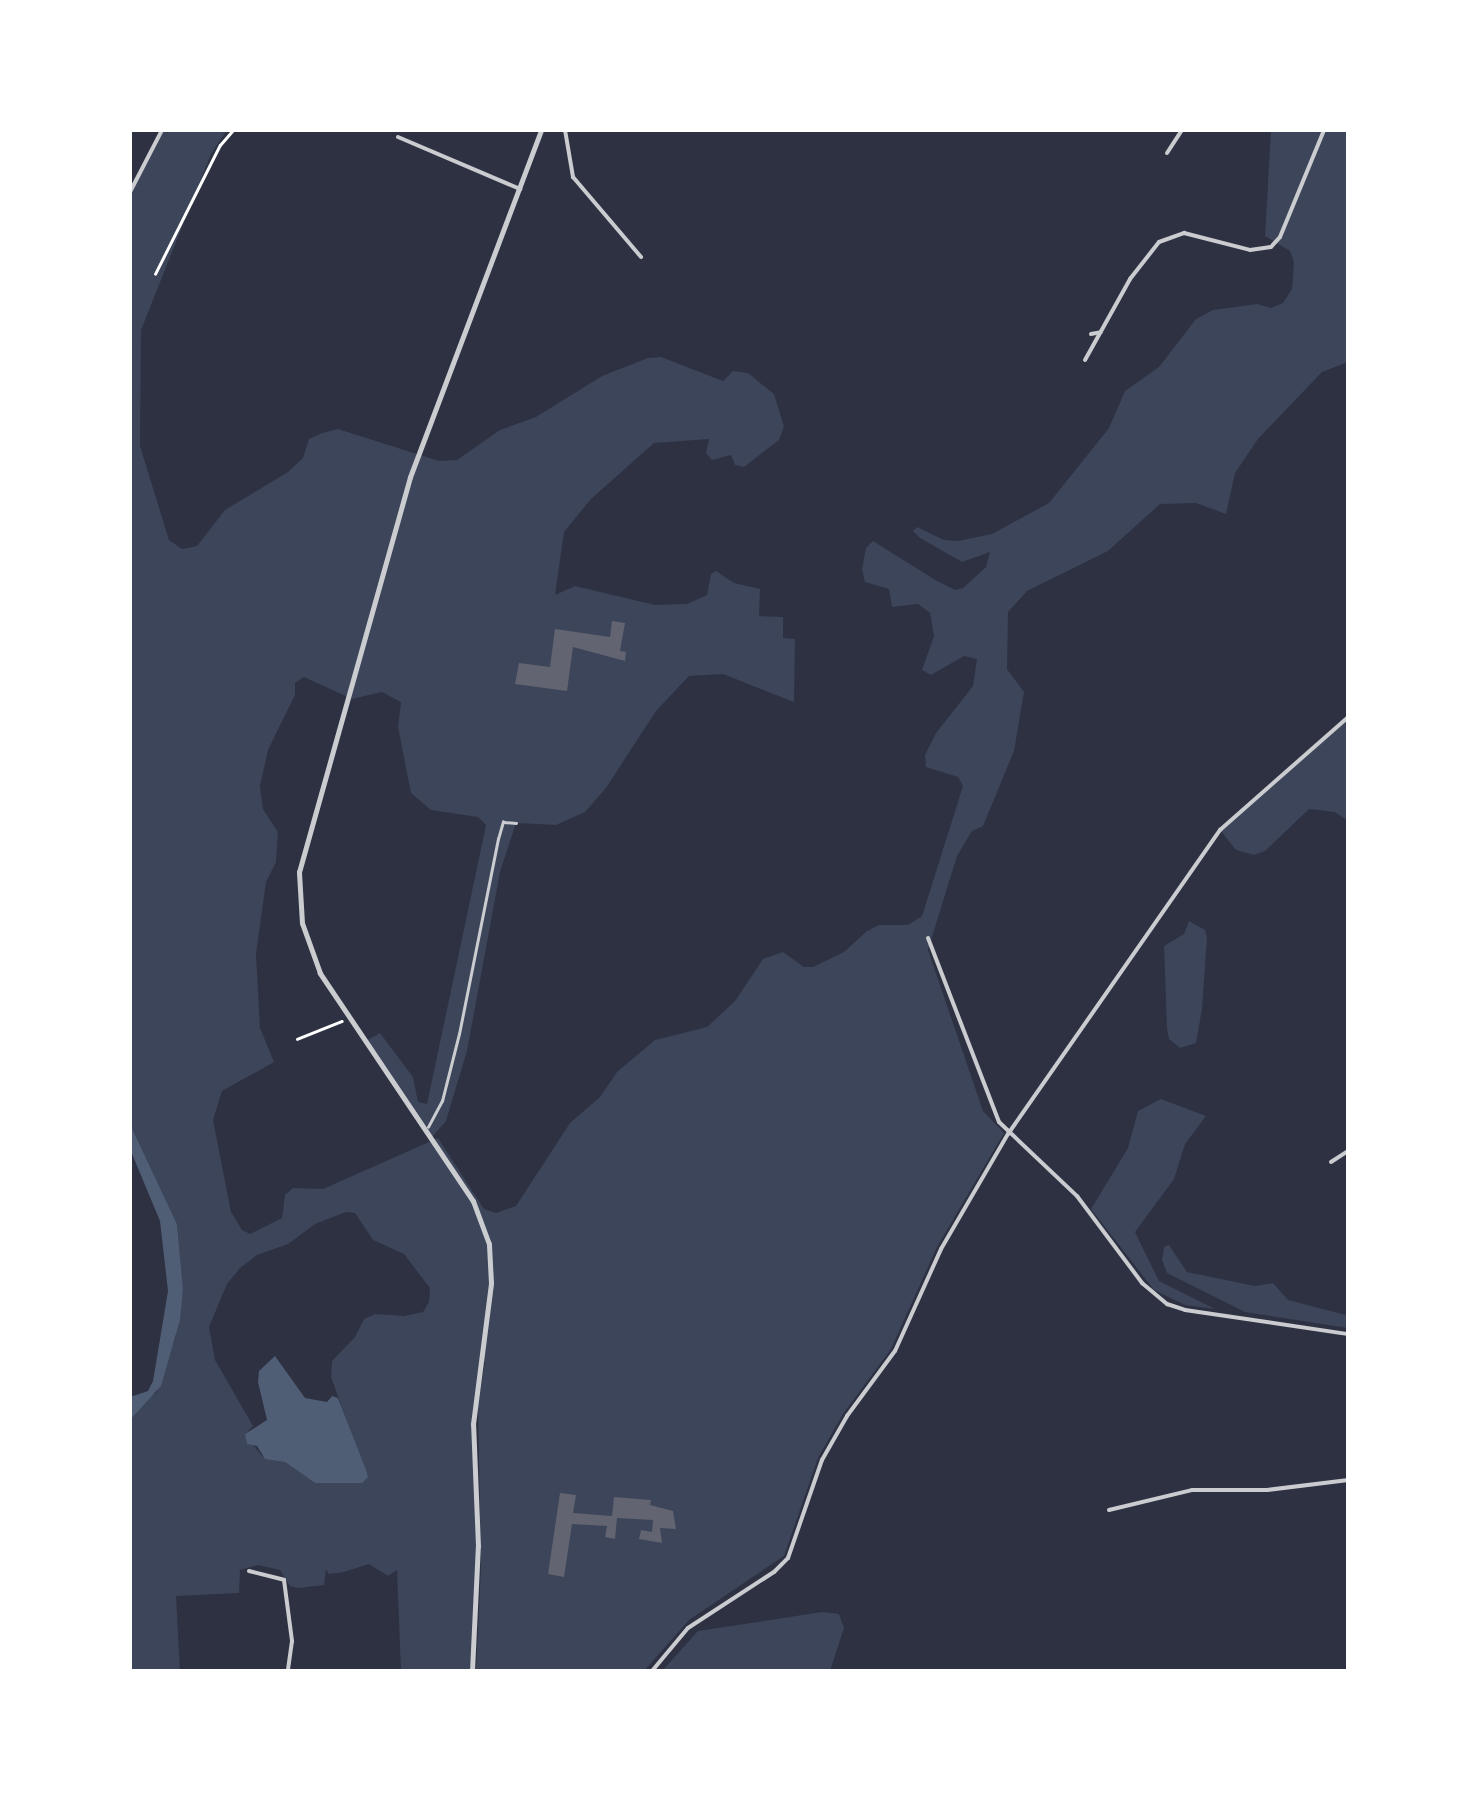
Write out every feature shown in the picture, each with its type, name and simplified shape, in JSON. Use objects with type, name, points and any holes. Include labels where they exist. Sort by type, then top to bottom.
[{"type":"street","points":[[130,192],[146,153],[162,130]]},
{"type":"street","points":[[472,1671],[478,1546],[473,1424],[492,1261],[473,1200],[348,1018],[309,947],[302,923],[299,872],[410,477],[540,130]]},
{"type":"street","points":[[565,130],[573,177],[641,257]]},
{"type":"street","points":[[1167,153],[1182,130]]},
{"type":"street","points":[[1085,360],[1151,248],[1184,232],[1250,250],[1271,246],[1280,237],[1324,130]]},
{"type":"street","points":[[398,137],[520,188]]},
{"type":"street","points":[[1092,334],[1101,332]]},
{"type":"street","points":[[652,1671],[688,1628],[774,1572],[788,1558],[822,1460],[846,1416],[895,1351],[942,1249],[1008,1134],[1220,830],[1348,717]]},
{"type":"street","points":[[928,938],[984,1093],[1008,1134],[1077,1196],[1142,1283],[1167,1304],[1348,1334]]},
{"type":"street","points":[[1331,1162],[1348,1151]]},
{"type":"street","points":[[1109,1510],[1192,1490],[1267,1490],[1348,1480]]},
{"type":"street","points":[[249,1571],[284,1580],[290,1599],[292,1641],[288,1671]]},
{"type":"lane","points":[[427,1128],[442,1102],[459,1034],[498,839],[503,822],[516,823]]},
{"type":"path","points":[[155,274],[220,145],[233,130]]},
{"type":"path","points":[[298,1039],[348,1018]]},
{"type":"shaded area","points":[[162,130],[227,130],[211,154],[141,330],[140,446],[169,540],[182,549],[197,546],[225,510],[288,472],[303,458],[309,439],[322,433],[338,429],[439,461],[457,460],[500,430],[536,417],[602,376],[648,358],[661,357],[723,381],[733,371],[748,373],[774,394],[784,426],[779,440],[744,467],[735,465],[731,455],[712,460],[706,453],[709,439],[654,443],[591,499],[564,532],[555,595],[575,586],[655,605],[687,604],[707,595],[711,574],[716,571],[734,583],[760,589],[759,616],[783,617],[783,638],[795,639],[794,702],[723,674],[689,676],[656,711],[606,788],[585,812],[556,825],[516,823],[500,872],[467,1051],[446,1121],[432,1137],[364,1042],[380,1033],[413,1077],[418,1102],[427,1104],[486,825],[478,817],[431,810],[411,793],[398,727],[401,702],[382,692],[352,699],[304,677],[295,683],[295,695],[268,750],[260,786],[263,809],[278,832],[276,862],[266,882],[256,954],[260,1028],[274,1062],[222,1091],[213,1120],[231,1212],[242,1230],[250,1234],[282,1218],[285,1195],[293,1188],[323,1189],[438,1138],[484,1209],[496,1213],[516,1206],[570,1123],[600,1097],[617,1072],[655,1040],[707,1027],[735,1001],[763,959],[783,952],[804,967],[813,967],[844,952],[879,925],[908,925],[922,916],[963,786],[958,777],[926,767],[925,755],[936,733],[973,686],[977,659],[964,656],[931,675],[922,670],[934,636],[930,613],[918,604],[892,607],[889,589],[865,582],[862,569],[866,548],[873,541],[937,581],[955,590],[963,588],[986,567],[990,552],[962,562],[913,531],[917,527],[944,540],[958,541],[992,534],[1049,503],[1109,428],[1125,391],[1159,367],[1196,319],[1213,310],[1257,304],[1271,308],[1283,303],[1292,289],[1294,262],[1290,251],[1265,236],[1271,130],[1348,130],[1348,362],[1322,372],[1258,439],[1235,473],[1226,514],[1196,503],[1160,504],[1108,551],[1027,591],[1008,612],[1007,669],[1024,692],[1014,751],[983,826],[972,831],[957,856],[928,950],[983,1111],[1004,1133],[937,1247],[891,1349],[843,1414],[818,1458],[784,1556],[689,1620],[644,1671],[476,1671],[481,1568],[478,1406],[485,1362],[481,1361],[473,1424],[478,1546],[472,1671],[401,1671],[397,1570],[388,1576],[369,1564],[344,1572],[329,1574],[326,1570],[324,1585],[298,1588],[290,1586],[280,1570],[258,1565],[240,1570],[239,1593],[176,1596],[180,1671],[130,1671],[130,1420],[139,1405],[157,1392],[175,1339],[183,1288],[177,1224],[130,1124],[130,192]],"holes":[[[346,1212],[355,1213],[373,1240],[404,1254],[430,1288],[429,1302],[423,1312],[404,1316],[375,1314],[364,1319],[355,1337],[332,1361],[331,1377],[367,1477],[315,1483],[285,1462],[262,1456],[245,1434],[253,1426],[215,1360],[209,1327],[227,1284],[240,1268],[257,1255],[288,1244],[315,1224]]]},
{"type":"shaded area","points":[[1348,717],[1348,821],[1335,812],[1309,809],[1265,851],[1254,855],[1236,850],[1220,830]]},
{"type":"shaded area","points":[[1189,921],[1205,930],[1207,938],[1202,1009],[1196,1043],[1180,1048],[1169,1039],[1167,1029],[1164,946],[1184,934]]},
{"type":"shaded area","points":[[1161,1099],[1206,1116],[1185,1144],[1174,1179],[1135,1232],[1159,1281],[1215,1309],[1185,1305],[1154,1290],[1091,1209],[1128,1148],[1138,1111]]},
{"type":"shaded area","points":[[130,1124],[177,1224],[183,1288],[180,1320],[161,1386],[130,1420],[130,1397],[148,1391],[153,1381],[168,1291],[160,1221],[130,1149]]},
{"type":"shaded area","points":[[1169,1245],[1187,1272],[1255,1286],[1273,1283],[1288,1300],[1346,1315],[1348,1328],[1245,1312],[1167,1273],[1162,1260],[1164,1247]]},
{"type":"shaded area","points":[[275,1356],[305,1398],[327,1402],[332,1396],[338,1398],[368,1477],[362,1483],[315,1483],[285,1462],[265,1459],[257,1446],[247,1444],[245,1434],[267,1420],[259,1371]]},
{"type":"shaded area","points":[[822,1612],[839,1614],[844,1628],[830,1671],[662,1671],[698,1631]]},
{"type":"building","points":[[612,621],[625,623],[620,651],[626,652],[625,661],[573,647],[567,691],[515,684],[519,663],[550,667],[555,629],[610,637]]},
{"type":"building","points":[[560,1493],[576,1495],[573,1513],[612,1516],[614,1497],[651,1500],[650,1505],[673,1511],[676,1529],[660,1528],[662,1543],[639,1539],[641,1530],[652,1532],[653,1520],[617,1518],[615,1539],[605,1537],[607,1526],[572,1524],[564,1577],[548,1574]]}]
